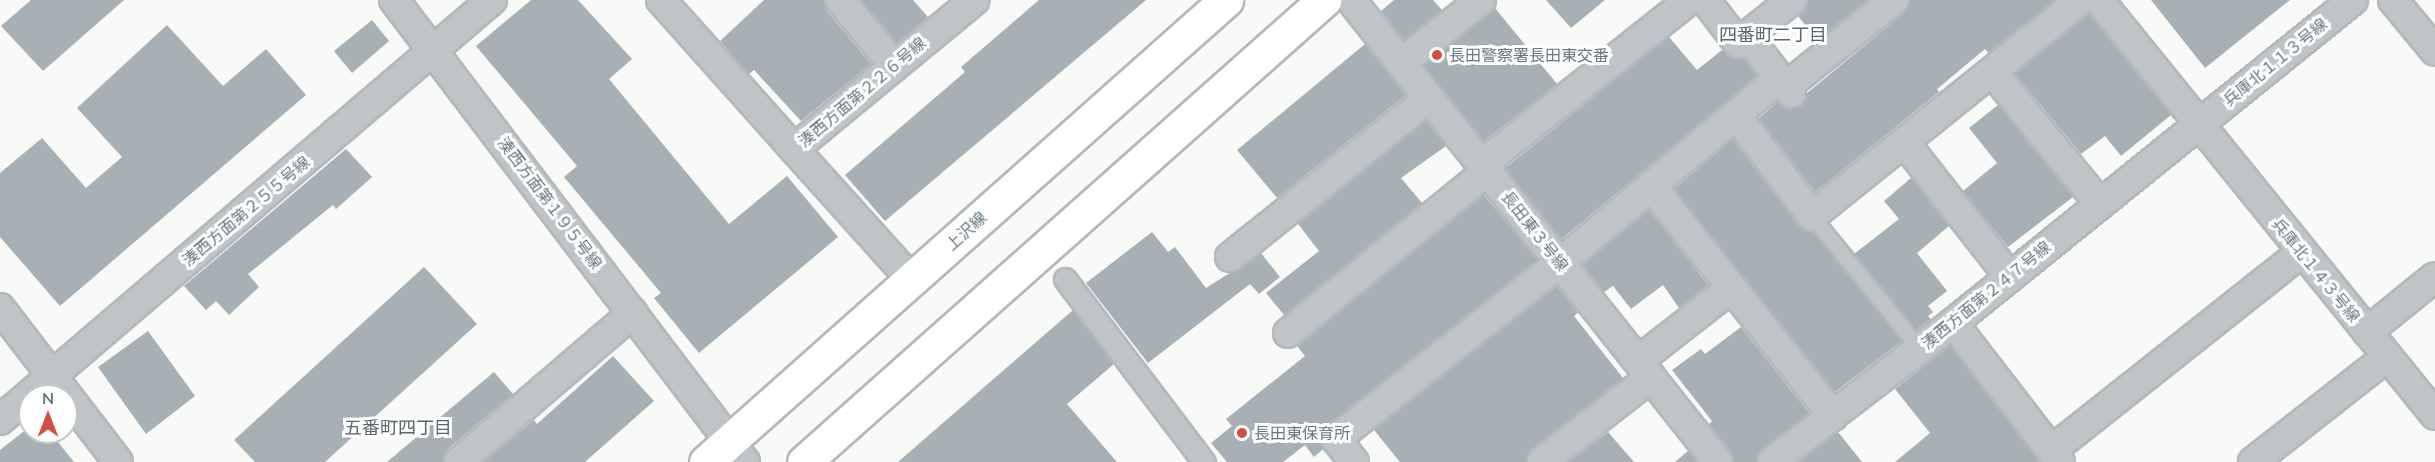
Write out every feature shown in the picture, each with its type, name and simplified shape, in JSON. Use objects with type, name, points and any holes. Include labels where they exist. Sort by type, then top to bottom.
[{"type":"main road","name":"上沢線","points":[[726,455],[912,280],[1226,0]]},
{"type":"main road","points":[[804,462],[1324,0]]},
{"type":"street","name":"湊西方面第１９５号線","points":[[394,0],[704,407],[726,455]]},
{"type":"street","name":"湊西方面第２５５号線","points":[[0,420],[492,0]]},
{"type":"street","name":"湊西方面第２２６号線","points":[[660,0],[794,149],[893,64],[975,0]]},
{"type":"street","points":[[840,0],[893,64]]},
{"type":"street","name":"長田東３号線","points":[[1351,0],[1718,462]]},
{"type":"street","points":[[1401,63],[1481,0]]},
{"type":"street","points":[[1288,333],[1475,181],[1495,153],[1689,0]]},
{"type":"street","points":[[1705,0],[1738,43],[1791,0]]},
{"type":"street","points":[[1354,462],[1336,439],[1560,263],[1736,115],[1786,86],[1894,0]]},
{"type":"street","points":[[1736,115],[1812,216],[2081,0]]},
{"type":"street","name":"兵庫北１４３号線","points":[[2099,0],[2301,253],[2435,415]]},
{"type":"street","points":[[2393,0],[2435,51]]},
{"type":"street","name":"兵庫北１１３号線","points":[[2198,125],[2350,1]]},
{"type":"street","points":[[1747,36],[1786,86]]},
{"type":"street","points":[[1992,72],[2100,204]]},
{"type":"street","points":[[1230,257],[1430,98]]},
{"type":"street","name":"湊西方面第２４７号線","points":[[1772,462],[1953,323],[2198,125]]},
{"type":"street","points":[[1904,142],[2010,276]]},
{"type":"street","points":[[794,149],[912,280]]},
{"type":"street","points":[[1652,187],[1730,289],[1833,416]]},
{"type":"street","points":[[1953,323],[2055,457],[2301,253]]},
{"type":"street","points":[[2367,332],[2435,277]]},
{"type":"street","points":[[1065,279],[1204,462]]},
{"type":"street","points":[[1542,462],[1730,289]]},
{"type":"street","points":[[0,308],[118,462]]},
{"type":"street","points":[[459,462],[633,313]]},
{"type":"street","points":[[2253,462],[2387,357]]},
{"type":"lane","points":[[1812,216],[1920,349]]},
{"type":"building","points":[[31,0],[124,0],[43,71],[1,26]]},
{"type":"building","points":[[531,0],[578,0],[632,59],[609,79],[729,224],[787,176],[838,237],[699,353],[654,298],[661,293],[564,177],[577,166],[476,46]]},
{"type":"building","points":[[764,0],[824,0],[827,11],[871,64],[801,121],[754,70],[749,74],[720,41]]},
{"type":"building","points":[[861,0],[913,0],[928,17],[897,43]]},
{"type":"building","points":[[1039,0],[1146,0],[885,221],[845,175],[965,72],[961,67]]},
{"type":"building","points":[[1394,0],[1433,0],[1442,10],[1404,40],[1381,11]]},
{"type":"building","points":[[1546,0],[1605,0],[1571,28]]},
{"type":"building","points":[[1808,0],[1868,0],[1817,40],[1798,16]]},
{"type":"building","points":[[1910,0],[2055,0],[1988,53],[1985,49],[1937,89],[1939,92],[1815,192],[1759,118],[1777,102],[1785,108],[1802,106],[1807,93],[1904,13]]},
{"type":"building","points":[[2151,0],[2290,0],[2205,68]]},
{"type":"building","points":[[1495,8],[1557,84],[1484,141],[1424,66]]},
{"type":"building","points":[[2089,14],[2171,115],[2121,156],[2105,136],[2081,154],[2015,74]]},
{"type":"building","points":[[372,20],[389,41],[352,73],[334,51]]},
{"type":"building","points":[[167,25],[223,86],[266,49],[306,95],[60,306],[0,237],[0,173],[42,138],[86,188],[122,157],[77,108]]},
{"type":"building","points":[[1669,37],[1697,70],[1722,50],[1731,58],[1743,58],[1757,76],[1562,239],[1505,168]]},
{"type":"building","points":[[1365,44],[1406,95],[1277,198],[1237,150]]},
{"type":"building","points":[[1998,105],[2073,197],[2008,247],[1963,191],[1997,163],[1969,128]]},
{"type":"building","points":[[1426,121],[1446,146],[1401,178],[1422,203],[1284,315],[1266,293],[1319,251],[1298,224]]},
{"type":"building","points":[[1733,139],[1799,226],[1814,232],[1902,341],[1835,392],[1674,189]]},
{"type":"building","points":[[346,149],[372,177],[336,209],[333,205],[248,274],[259,287],[229,315],[216,301],[206,310],[184,286]]},
{"type":"building","points":[[1911,178],[1949,226],[1917,253],[1947,291],[1928,306],[1933,312],[1928,316],[1931,319],[1916,330],[1854,254],[1899,219],[1884,201]]},
{"type":"building","points":[[1484,195],[1537,260],[1326,426],[1320,441],[1323,449],[1314,457],[1305,445],[1283,462],[1227,462],[1211,443],[1232,426],[1226,419],[1305,356],[1297,346]]},
{"type":"building","points":[[1649,210],[1708,285],[1679,308],[1663,285],[1631,309],[1613,286],[1604,292],[1583,265]]},
{"type":"building","points":[[1152,232],[1168,252],[1175,247],[1206,288],[1261,253],[1280,277],[1259,294],[1250,284],[1148,363],[1086,283]]},
{"type":"building","points":[[424,267],[477,324],[325,462],[255,462],[234,440]]},
{"type":"building","points":[[1557,286],[1578,313],[1574,316],[1623,378],[1532,449],[1526,462],[1400,462],[1374,430]]},
{"type":"building","points":[[1073,310],[1114,364],[1067,404],[1117,462],[898,462]]},
{"type":"building","points":[[1741,327],[1809,413],[1762,449],[1756,462],[1734,462],[1731,452],[1709,424],[1712,421],[1672,370],[1701,349],[1705,354]]},
{"type":"building","points":[[148,331],[195,396],[146,434],[98,367]]},
{"type":"building","points":[[1950,346],[2039,462],[1895,462],[1930,433],[1895,389]]},
{"type":"building","points":[[613,356],[654,401],[585,462],[484,462],[534,420],[537,424]]},
{"type":"building","points":[[494,372],[513,394],[448,449],[443,462],[387,462]]},
{"type":"building","points":[[1608,432],[1634,462],[1569,462]]},
{"type":"building","points":[[1838,432],[1862,462],[1799,462]]},
{"type":"building","points":[[18,436],[18,444],[60,444],[74,462],[0,462],[0,450]]},
{"type":"building","points":[[1688,451],[1697,462],[1675,462]]},
{"type":"place","name":"長田警察署長田東交番","points":[[1437,55]]},
{"type":"place","name":"長田東保育所","points":[[1242,433]]},
{"type":"district","name":"四番町二丁目","points":[[1773,35]]},
{"type":"district","name":"五番町四丁目","points":[[398,428]]}]
